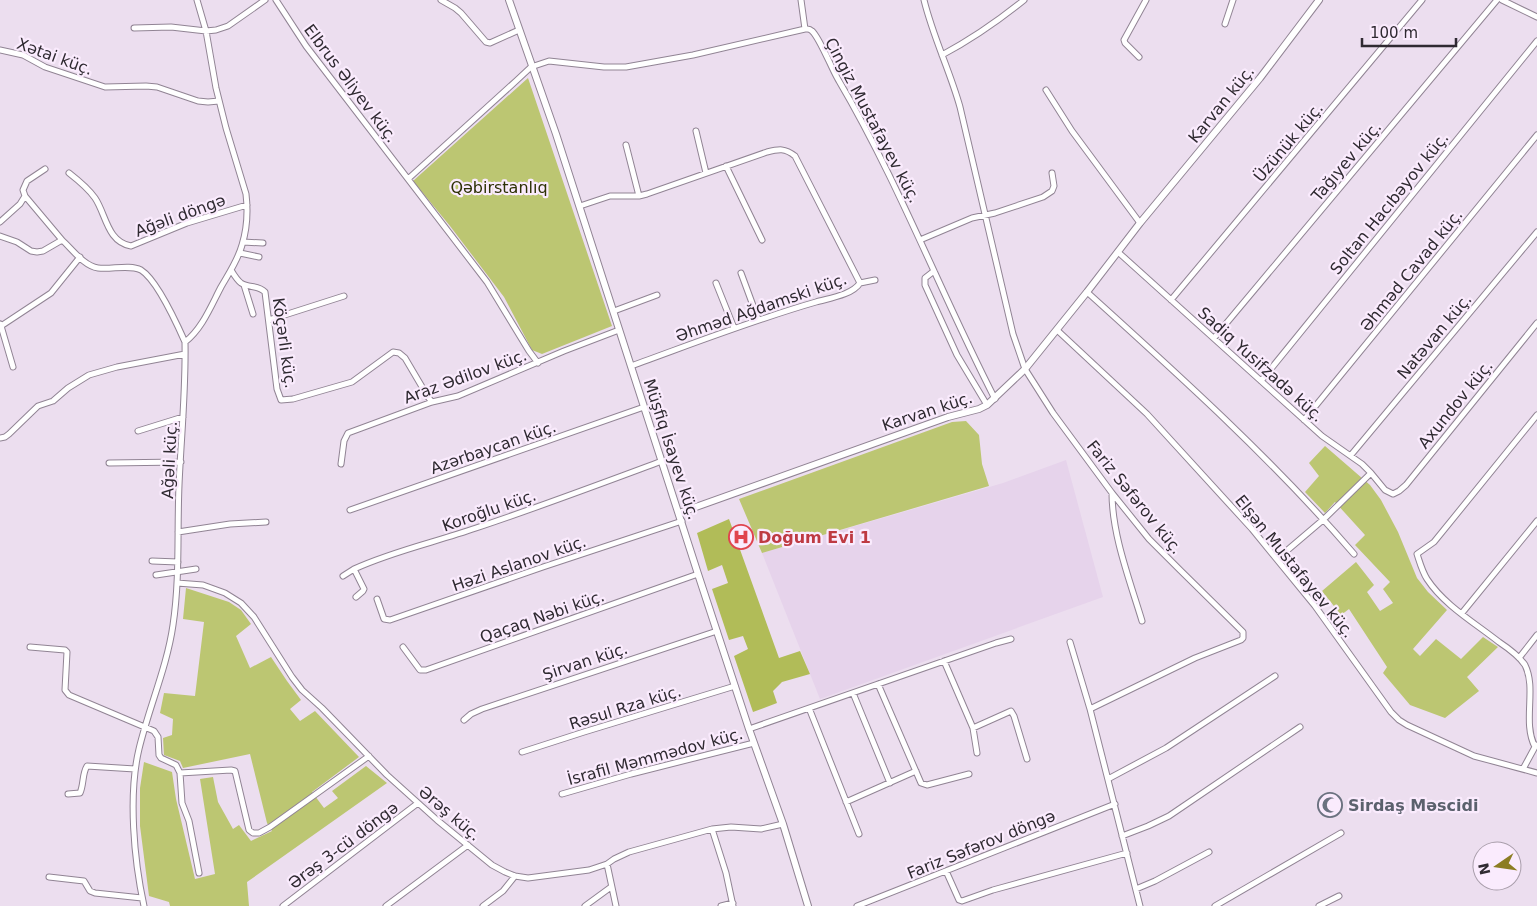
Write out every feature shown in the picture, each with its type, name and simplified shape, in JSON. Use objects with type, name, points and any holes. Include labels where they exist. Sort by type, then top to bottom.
[{"type":"street","points":[[45,168],[27,181],[23,190],[25,196],[62,240],[91,266],[99,268],[136,268],[141,270],[154,284],[185,342],[196,332],[240,253],[246,223],[247,205],[242,180],[219,101],[206,31],[197,0]]},
{"type":"street","points":[[134,28],[171,27],[206,31],[216,30],[228,26],[265,0]]},
{"type":"street","name":"Elbrus Əliyev küç.","points":[[276,0],[306,46],[487,282],[538,363]]},
{"type":"street","points":[[441,0],[461,13],[486,42],[490,43],[519,30]]},
{"type":"street","name":"Müşfiq İsayev küç.","points":[[509,0],[580,206],[698,574],[783,824],[808,906]]},
{"type":"street","points":[[800,0],[805,28]]},
{"type":"street","name":"Fariz Səfərov küç.","points":[[924,0],[934,35],[955,88],[986,215],[1012,334],[1026,369],[1061,425],[1112,493],[1150,539],[1242,629],[1244,635],[1241,640],[1195,658],[1090,709]]},
{"type":"street","points":[[942,55],[970,40],[1024,0]]},
{"type":"street","points":[[1139,56],[1124,40],[1146,0]]},
{"type":"street","points":[[1225,24],[1233,0]]},
{"type":"street","name":"Karvan küç.","points":[[679,513],[948,417],[987,406],[1026,369],[1140,223],[1260,78],[1319,0]]},
{"type":"street","name":"Üzünük küç.","points":[[1171,300],[1422,0]]},
{"type":"street","name":"Tağıyev küç.","points":[[1214,338],[1497,0]]},
{"type":"street","points":[[1502,0],[1537,16]]},
{"type":"street","name":"Çingiz Mustafayev küç.","points":[[532,67],[549,61],[613,68],[693,55],[805,28],[812,31],[880,154],[995,399]]},
{"type":"street","name":"Soltan Hacıbəyov küç.","points":[[1261,381],[1537,41]]},
{"type":"street","name":"Xətai küç.","points":[[0,50],[22,55],[45,68],[105,87],[157,87],[198,101],[219,101]]},
{"type":"street","points":[[408,179],[532,67]]},
{"type":"street","points":[[1046,90],[1072,131],[1140,223]]},
{"type":"street","points":[[696,131],[706,173]]},
{"type":"street","name":"Əhməd Cavad küç.","points":[[1304,420],[1537,136]]},
{"type":"street","points":[[626,145],[639,196]]},
{"type":"street","name":"Əhməd Ağdamski küç.","points":[[580,206],[610,196],[639,196],[778,149],[787,150],[796,156],[860,283],[857,288],[841,294],[758,319],[631,366]]},
{"type":"street","points":[[726,166],[762,240]]},
{"type":"street","name":"Ağəli döngə","points":[[69,173],[95,199],[111,232],[124,245],[131,246],[187,223],[247,205]]},
{"type":"street","points":[[920,240],[972,218],[996,214],[1043,197],[1054,186],[1052,173]]},
{"type":"street","points":[[0,222],[20,204],[25,196]]},
{"type":"street","name":"Natəvan küç.","points":[[1350,455],[1537,232]]},
{"type":"street","points":[[0,236],[37,252],[43,251],[62,240]]},
{"type":"street","points":[[243,242],[263,243]]},
{"type":"street","name":"Sadiq Yusifzadə küç.","points":[[1118,252],[1322,436],[1350,455],[1371,473],[1389,493]]},
{"type":"street","points":[[240,253],[259,257]]},
{"type":"street","points":[[13,367],[0,325],[50,293],[80,257]]},
{"type":"street","name":"Köçərli küç.","points":[[231,270],[239,282],[244,285],[261,288],[265,292],[277,389],[281,400],[293,399],[352,382],[393,352],[399,353],[405,358],[432,402]]},
{"type":"street","points":[[934,271],[925,278],[925,285],[958,355],[987,406]]},
{"type":"street","points":[[741,273],[758,319]]},
{"type":"street","points":[[860,283],[875,280]]},
{"type":"street","points":[[716,283],[734,328]]},
{"type":"street","points":[[244,285],[253,314]]},
{"type":"street","points":[[1088,292],[1190,385],[1294,487],[1354,554]]},
{"type":"street","points":[[614,311],[656,295]]},
{"type":"street","points":[[269,320],[344,296]]},
{"type":"street","name":"Axundov küç.","points":[[1389,493],[1393,494],[1399,491],[1406,484],[1537,323]]},
{"type":"street","name":"Araz Ədilov küç.","points":[[341,464],[344,440],[348,433],[432,402],[458,396],[619,330]]},
{"type":"street","name":"Elşən Mustafayev küç.","points":[[1057,330],[1147,414],[1252,529],[1315,606],[1383,702],[1399,720],[1474,756],[1537,772]]},
{"type":"street","name":"Ağəli küç.","points":[[144,906],[138,876],[134,789],[139,750],[171,640],[178,562],[186,369],[185,342]]},
{"type":"street","points":[[0,438],[9,434],[38,406],[53,401],[68,388],[89,376],[117,367],[185,354]]},
{"type":"street","name":"Azərbaycan küç.","points":[[350,510],[644,407]]},
{"type":"street","points":[[1523,769],[1536,746],[1532,740],[1530,730],[1531,683],[1528,670],[1524,662],[1436,590],[1422,568],[1416,554],[1434,542],[1537,414]]},
{"type":"street","points":[[138,431],[183,417]]},
{"type":"street","name":"Koroğlu küç.","points":[[343,576],[396,552],[488,524],[662,461]]},
{"type":"street","points":[[109,463],[181,462]]},
{"type":"street","points":[[1277,559],[1324,519],[1371,473]]},
{"type":"street","points":[[1112,493],[1116,530],[1142,620]]},
{"type":"street","name":"Həzi Aslanov küç.","points":[[377,600],[384,619],[390,620],[543,566],[682,521]]},
{"type":"street","points":[[1462,613],[1537,521]]},
{"type":"street","points":[[178,532],[230,524],[266,522]]},
{"type":"street","points":[[152,561],[178,562]]},
{"type":"street","points":[[156,575],[196,569]]},
{"type":"street","points":[[354,570],[364,589],[356,597]]},
{"type":"street","name":"Qaçaq Nəbi küç.","points":[[403,647],[420,670],[426,670],[698,574]]},
{"type":"street","name":"Ərəş küç.","points":[[177,583],[203,585],[225,593],[241,603],[254,617],[302,690],[418,803],[492,865],[515,876],[528,878],[589,870],[607,864],[629,852],[712,829],[731,827],[761,828],[783,824]]},
{"type":"street","name":"Şirvan küç.","points":[[464,720],[482,709],[717,631]]},
{"type":"street","points":[[1519,658],[1537,635]]},
{"type":"street","points":[[750,729],[1011,639]]},
{"type":"street","points":[[1070,642],[1090,709],[1140,906]]},
{"type":"street","points":[[30,647],[65,650],[67,652],[65,690],[69,695],[154,731],[158,737],[159,755],[161,758],[176,765],[180,773],[182,803],[189,821],[198,872]]},
{"type":"street","points":[[944,661],[973,728],[977,754]]},
{"type":"street","points":[[1108,779],[1166,748],[1275,676]]},
{"type":"street","points":[[878,684],[923,785],[969,774]]},
{"type":"street","name":"Rəsul Rza küç.","points":[[522,752],[735,686]]},
{"type":"street","points":[[853,692],[890,783]]},
{"type":"street","points":[[809,708],[858,834]]},
{"type":"street","points":[[973,728],[1011,711],[1026,759]]},
{"type":"street","points":[[1122,836],[1169,816],[1300,727]]},
{"type":"street","name":"İsrafil Məmmədov küç.","points":[[562,794],[631,774],[754,743]]},
{"type":"street","points":[[180,773],[235,771],[249,830],[252,833],[259,833],[369,756]]},
{"type":"street","points":[[68,794],[80,793],[84,770],[87,766],[136,770]]},
{"type":"street","points":[[846,802],[916,771]]},
{"type":"street","name":"Ərəş 3-cü döngə","points":[[283,906],[418,803]]},
{"type":"street","name":"Fariz Səfərov döngə","points":[[857,906],[1114,804]]},
{"type":"street","points":[[712,829],[726,873],[733,904],[721,906]]},
{"type":"street","points":[[1215,906],[1341,833]]},
{"type":"street","points":[[386,906],[468,845]]},
{"type":"street","points":[[1136,889],[1209,852]]},
{"type":"street","points":[[946,871],[959,900],[962,901],[994,890],[1126,853]]},
{"type":"street","points":[[607,864],[616,906]]},
{"type":"street","points":[[483,906],[502,891],[515,876]]},
{"type":"street","points":[[50,878],[84,881],[90,891],[96,893],[142,898]]},
{"type":"street","points":[[586,906],[611,887]]},
{"type":"street","points":[[1319,906],[1339,896]]},
{"type":"shaded area","points":[[1066,460],[1103,597],[820,699],[762,553],[1003,483]]},
{"type":"green space","name":"Qəbirstanlıq","points":[[528,78],[612,326],[542,354],[532,350],[504,297],[413,181]]},
{"type":"green space","points":[[966,421],[979,435],[982,464],[989,486],[762,553],[739,499],[952,422]]},
{"type":"green space","points":[[1325,446],[1370,485],[1381,500],[1398,532],[1417,578],[1428,592],[1447,610],[1413,649],[1420,656],[1436,639],[1461,659],[1483,637],[1498,647],[1467,677],[1479,691],[1445,718],[1410,705],[1383,673],[1387,667],[1349,609],[1341,615],[1322,591],[1356,562],[1374,585],[1367,592],[1380,611],[1393,603],[1383,589],[1390,582],[1355,545],[1365,535],[1335,502],[1325,513],[1305,492],[1319,476],[1309,463]]},
{"type":"green space","points":[[729,519],[779,658],[800,651],[810,674],[782,682],[773,691],[777,703],[753,712],[734,656],[748,649],[743,636],[729,640],[712,589],[728,583],[722,565],[708,571],[697,533]]},
{"type":"green space","points":[[186,588],[229,602],[241,610],[251,624],[236,636],[250,668],[271,657],[301,700],[290,709],[300,721],[315,711],[359,757],[312,792],[324,808],[338,798],[332,791],[366,766],[387,783],[247,882],[249,906],[170,906],[169,902],[149,896],[140,826],[140,788],[144,762],[172,772],[176,799],[195,879],[215,874],[200,779],[213,777],[218,802],[233,829],[239,825],[251,841],[272,831],[267,823],[250,754],[183,768],[180,761],[164,755],[163,738],[172,735],[173,719],[160,713],[164,693],[195,696],[204,622],[183,619]]},
{"type":"place","name":"Doğum Evi 1","points":[[741,537]]},
{"type":"place","name":"Sirdaş Məscidi","points":[[1330,805]]}]
